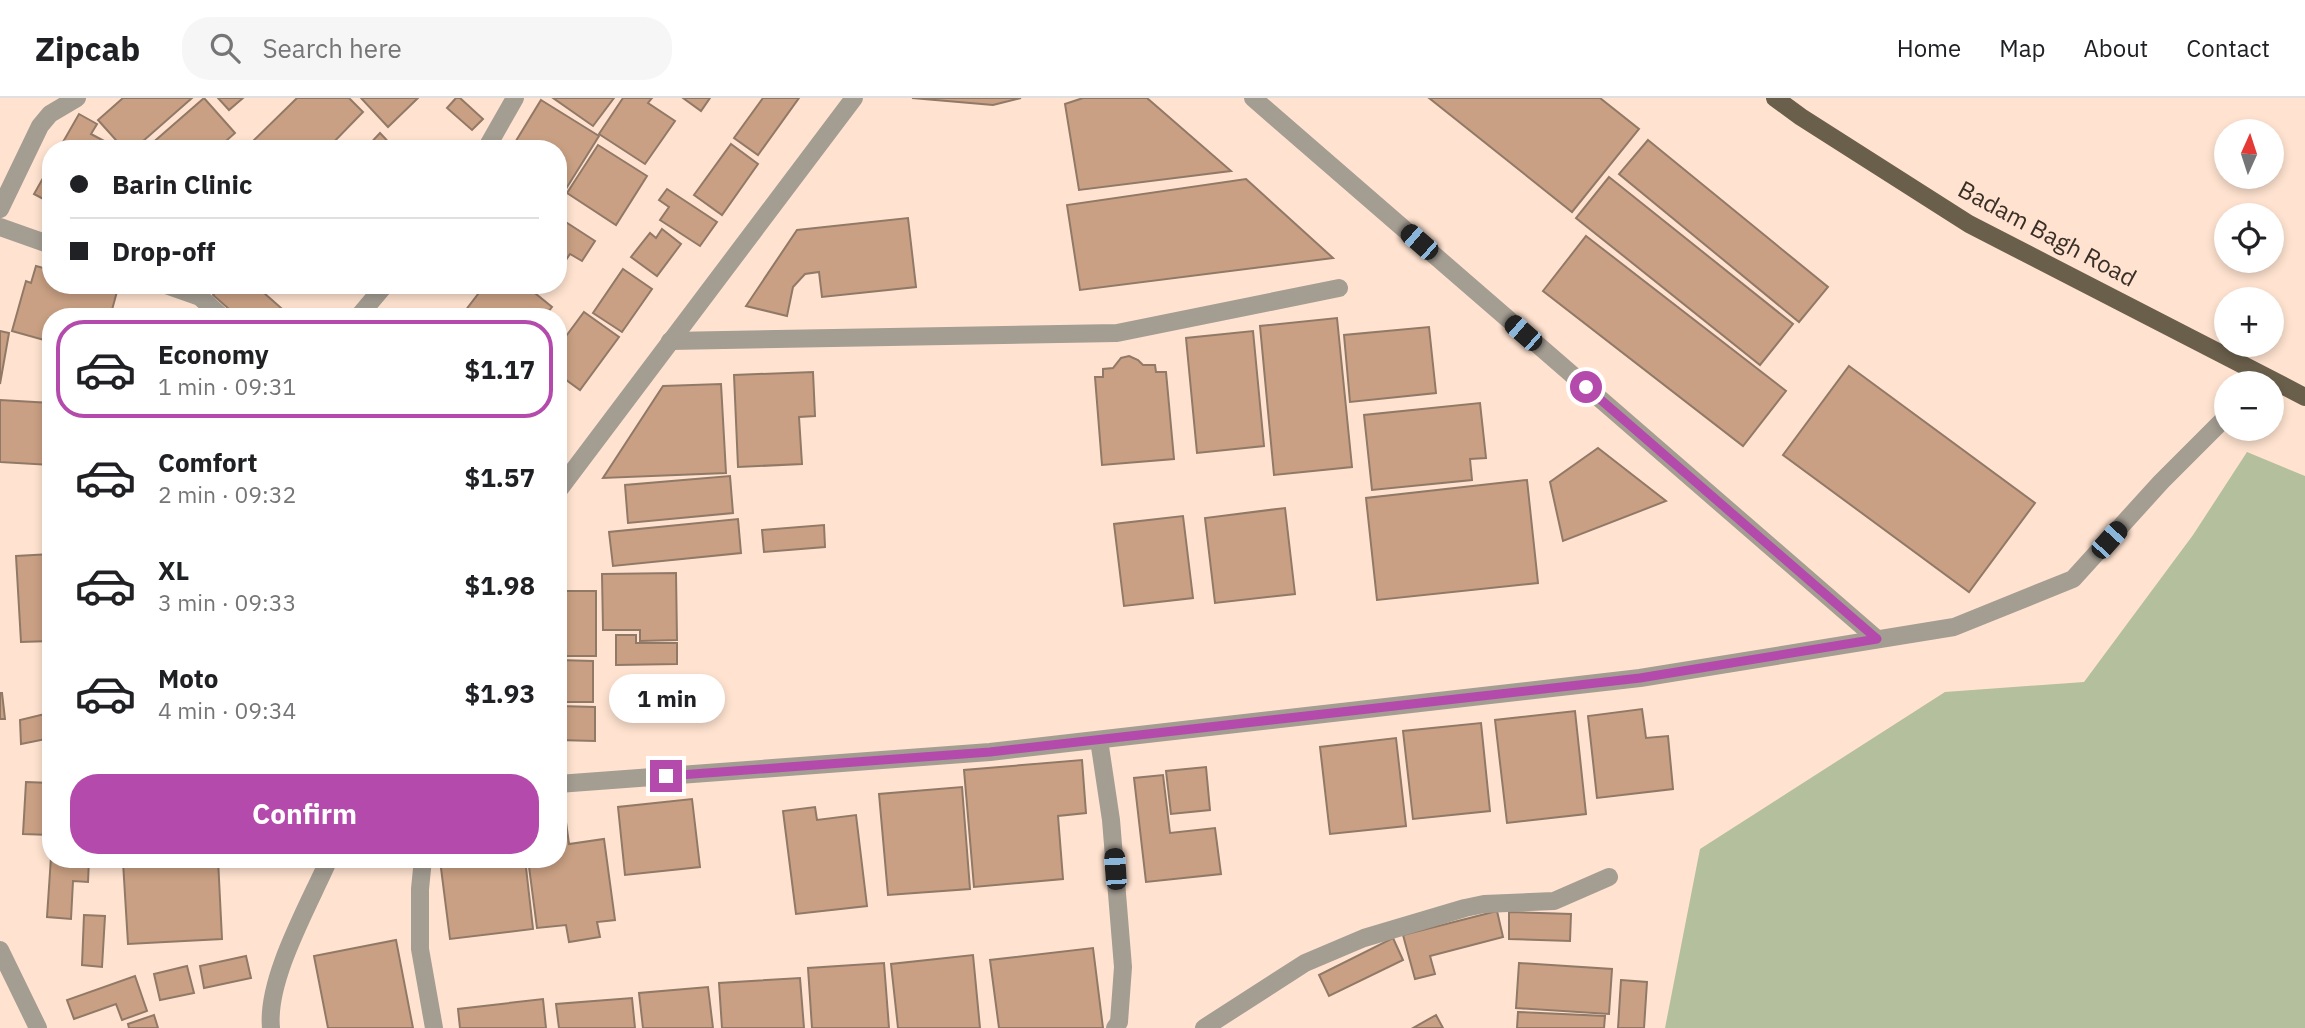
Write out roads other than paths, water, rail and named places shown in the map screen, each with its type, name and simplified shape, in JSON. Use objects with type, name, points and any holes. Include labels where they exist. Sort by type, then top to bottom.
[{"type":"main road","name":"Badam Bagh Road","points":[[1775,98],[1969,223],[2246,371]]},
{"type":"main road","name":"Badam Bagh Road","points":[[2284,388],[2305,397]]},
{"type":"street","points":[[0,209],[40,126],[50,114],[77,98]]},
{"type":"street","points":[[491,140],[515,98]]},
{"type":"street","points":[[567,479],[854,98]]},
{"type":"street","points":[[1253,98],[1877,639]]},
{"type":"street","points":[[0,227],[42,242]]},
{"type":"street","points":[[670,341],[1117,333],[1339,288]]},
{"type":"street","points":[[192,294],[200,297],[212,308]]},
{"type":"street","points":[[366,308],[377,294]]},
{"type":"street","points":[[567,783],[990,752],[1099,740],[1640,678],[1954,627],[2073,579],[2161,482],[2214,429]]},
{"type":"street","points":[[1099,740],[1111,820],[1123,967],[1119,1022],[1115,1028]]},
{"type":"street","points":[[271,1028],[278,975],[325,868]]},
{"type":"street","points":[[422,868],[419,889],[420,948],[434,1028]]},
{"type":"street","points":[[1204,1028],[1305,963],[1364,938],[1484,904],[1554,901],[1609,877]]},
{"type":"street","points":[[0,950],[38,1028]]}]
